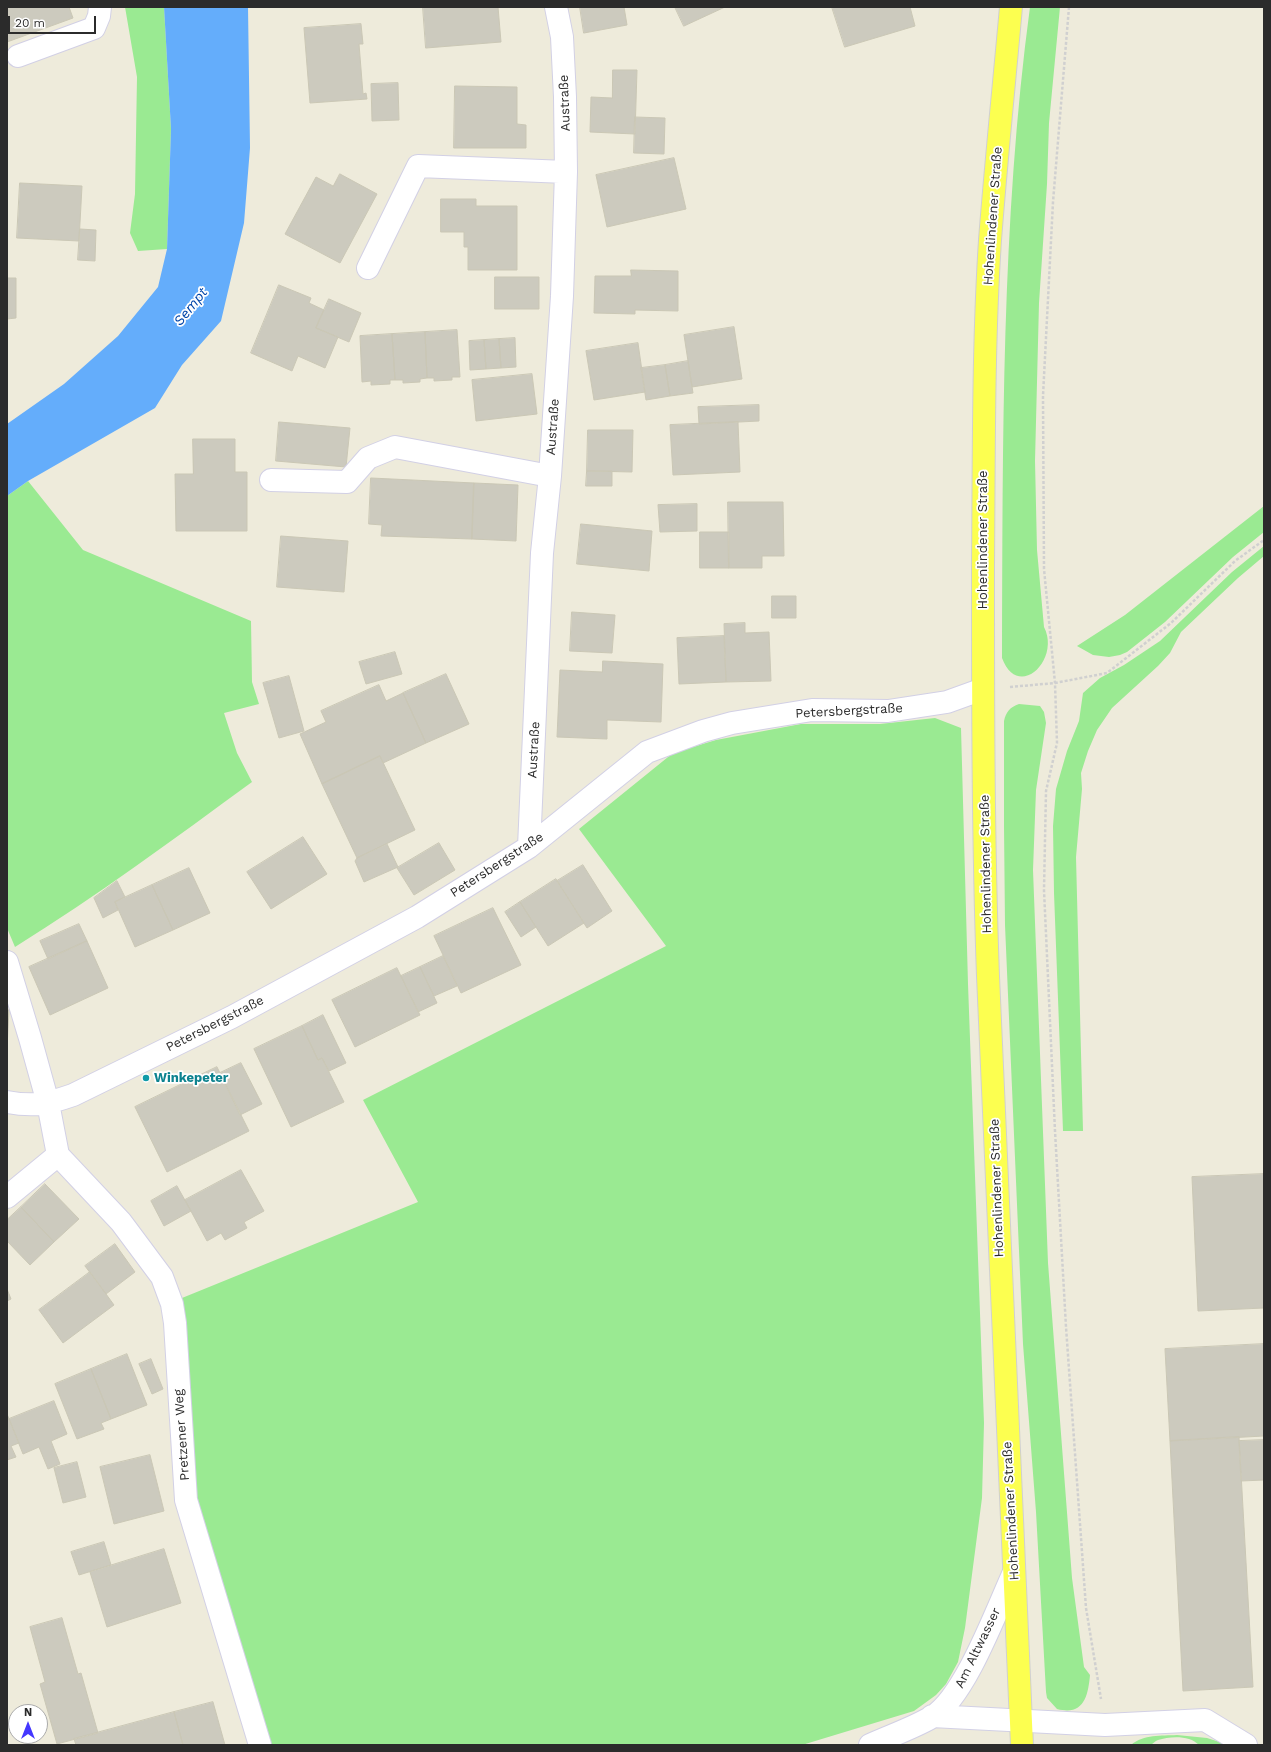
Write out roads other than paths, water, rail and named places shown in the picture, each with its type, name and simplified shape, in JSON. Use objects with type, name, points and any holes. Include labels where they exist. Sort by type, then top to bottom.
[{"type":"main road","name":"Hohenlindener Straße","points":[[1011,7],[990,241],[986,334],[983,689],[985,894],[1022,1745]]},
{"type":"street","points":[[18,56],[94,28],[99,16],[100,7]]},
{"type":"street","name":"Austraße","points":[[529,846],[542,553],[550,476],[562,296],[566,172],[562,37],[556,7]]},
{"type":"street","points":[[368,268],[418,166],[566,172]]},
{"type":"street","points":[[271,480],[347,482],[368,458],[395,447],[550,476]]},
{"type":"street","name":"Petersbergstraße","points":[[7,1102],[27,1105],[48,1103],[73,1095],[232,1018],[417,917],[529,846],[647,752],[703,731],[732,723],[812,710],[888,711],[947,702],[983,689]]},
{"type":"street","points":[[7,962],[48,1103],[58,1156],[7,1197]]},
{"type":"street","name":"Pretzener Weg","points":[[58,1156],[121,1222],[162,1277],[172,1304],[175,1323],[186,1500],[260,1745]]},
{"type":"street","name":"Am Altwasser","points":[[870,1745],[932,1716],[951,1700],[961,1686],[1014,1572]]},
{"type":"street","name":"Am Altwasser","points":[[932,1716],[1021,1721]]},
{"type":"street","points":[[1021,1721],[1105,1725],[1205,1720],[1246,1745]]},
{"type":"water","name":"Sempt","points":[[164,7],[248,7],[250,148],[244,223],[221,321],[182,365],[155,408],[28,481],[7,496],[7,424],[64,384],[118,336],[158,287],[167,249],[171,129]]},
{"type":"place","name":"Winkepeter","points":[[146,1078]]}]
